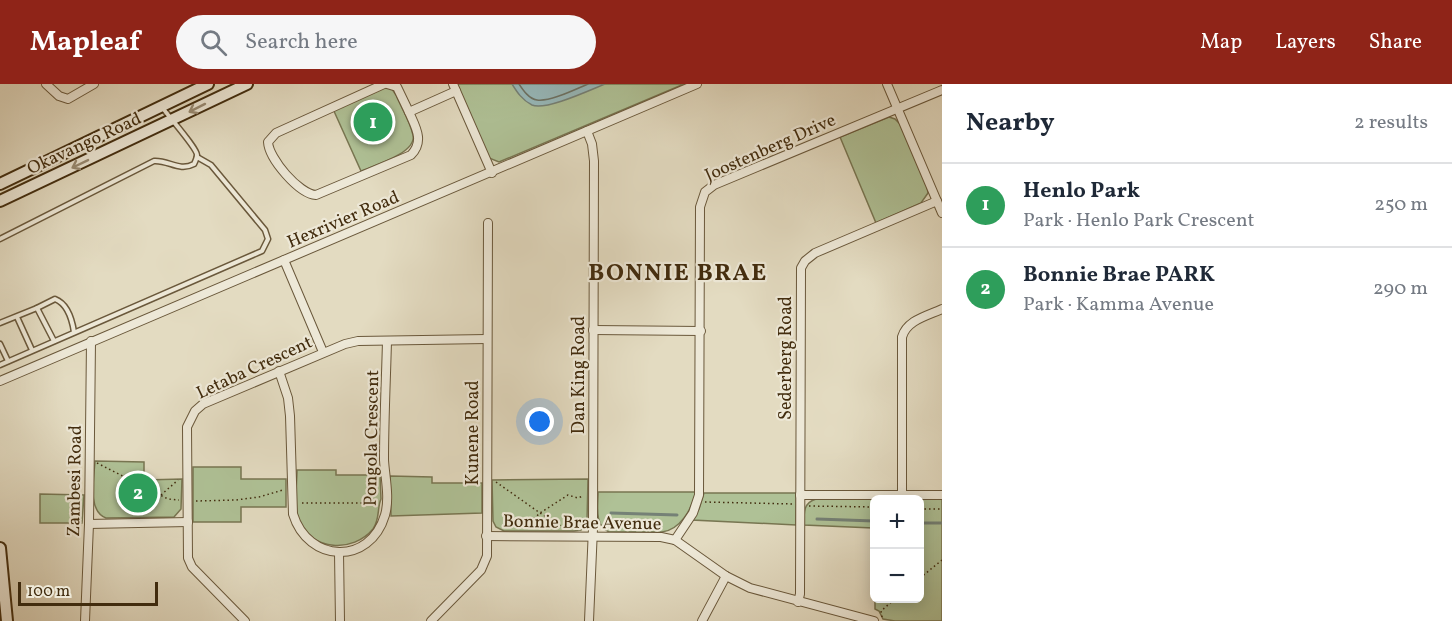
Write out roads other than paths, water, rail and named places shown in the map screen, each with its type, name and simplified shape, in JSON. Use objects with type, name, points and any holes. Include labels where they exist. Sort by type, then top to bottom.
[{"type":"main road","name":"Okavango Road","points":[[0,184],[208,84]]},
{"type":"main road","name":"Okavango Road","points":[[0,201],[247,84]]},
{"type":"main road","points":[[0,548],[7,621]]},
{"type":"street","points":[[46,84],[62,98],[68,99],[81,87],[94,84]]},
{"type":"street","points":[[385,84],[396,87],[409,112],[418,134],[415,151],[411,155],[320,193],[311,195],[303,191],[271,155],[268,142],[276,133],[385,84]]},
{"type":"street","name":"Hexrivier Road","points":[[0,381],[697,84]]},
{"type":"street","points":[[887,84],[942,213]]},
{"type":"street","points":[[409,112],[455,88],[492,173]]},
{"type":"street","name":"Joostenberg Drive","points":[[675,540],[693,513],[700,488],[700,207],[705,192],[714,185],[942,90]]},
{"type":"street","name":"Dan King Road","points":[[587,130],[594,161],[593,537],[589,621]]},
{"type":"street","name":"Sederberg Road","points":[[798,602],[800,273],[803,264],[815,253],[937,201]]},
{"type":"street","name":"Kunene Road","points":[[431,621],[481,570],[486,556],[488,223]]},
{"type":"street","points":[[284,260],[323,352]]},
{"type":"street","points":[[902,495],[902,337],[905,329],[913,322],[942,309]]},
{"type":"street","points":[[593,330],[701,331]]},
{"type":"street","name":"Letaba Crescent","points":[[245,621],[190,564],[187,549],[187,426],[195,411],[203,404],[323,352],[358,341],[487,339]]},
{"type":"street","name":"Zambesi Road","points":[[85,621],[89,524],[91,341]]},
{"type":"street","name":"Pongola Crescent","points":[[339,553],[357,549],[369,540],[386,514],[384,459],[387,341]]},
{"type":"street","points":[[279,371],[288,399],[290,416],[292,514],[296,524],[312,543],[324,550],[339,553],[340,621]]},
{"type":"street","points":[[800,495],[870,495]]},
{"type":"street","points":[[924,495],[942,495]]},
{"type":"street","points":[[89,524],[188,522]]},
{"type":"street","name":"Bonnie Brae Avenue","points":[[486,536],[661,537],[675,540],[726,576],[750,588],[874,621]]},
{"type":"street","points":[[702,621],[726,576]]},
{"type":"lane","points":[[0,239],[154,161],[180,168],[194,164],[197,157],[196,150],[171,121],[162,106]]},
{"type":"lane","points":[[0,365],[262,251],[268,239],[265,230],[211,165],[197,157]]},
{"type":"lane","points":[[0,323],[55,299],[62,302],[74,332]]},
{"type":"lane","points":[[37,308],[54,341]]},
{"type":"lane","points":[[17,317],[32,350]]},
{"type":"lane","points":[[0,344],[8,361]]},
{"type":"water","points":[[512,84],[605,84],[568,99],[538,106],[525,101]]},
{"type":"waterway","points":[[611,513],[677,515]]},
{"type":"waterway","points":[[817,519],[870,521]]},
{"type":"waterway","points":[[924,523],[942,523]]},
{"type":"place","name":"Henlo Park","points":[[373,122]]},
{"type":"place","name":"Bonnie Brae PARK","points":[[138,493]]},
{"type":"district","name":"BONNIE BRAE","points":[[678,272]]}]
